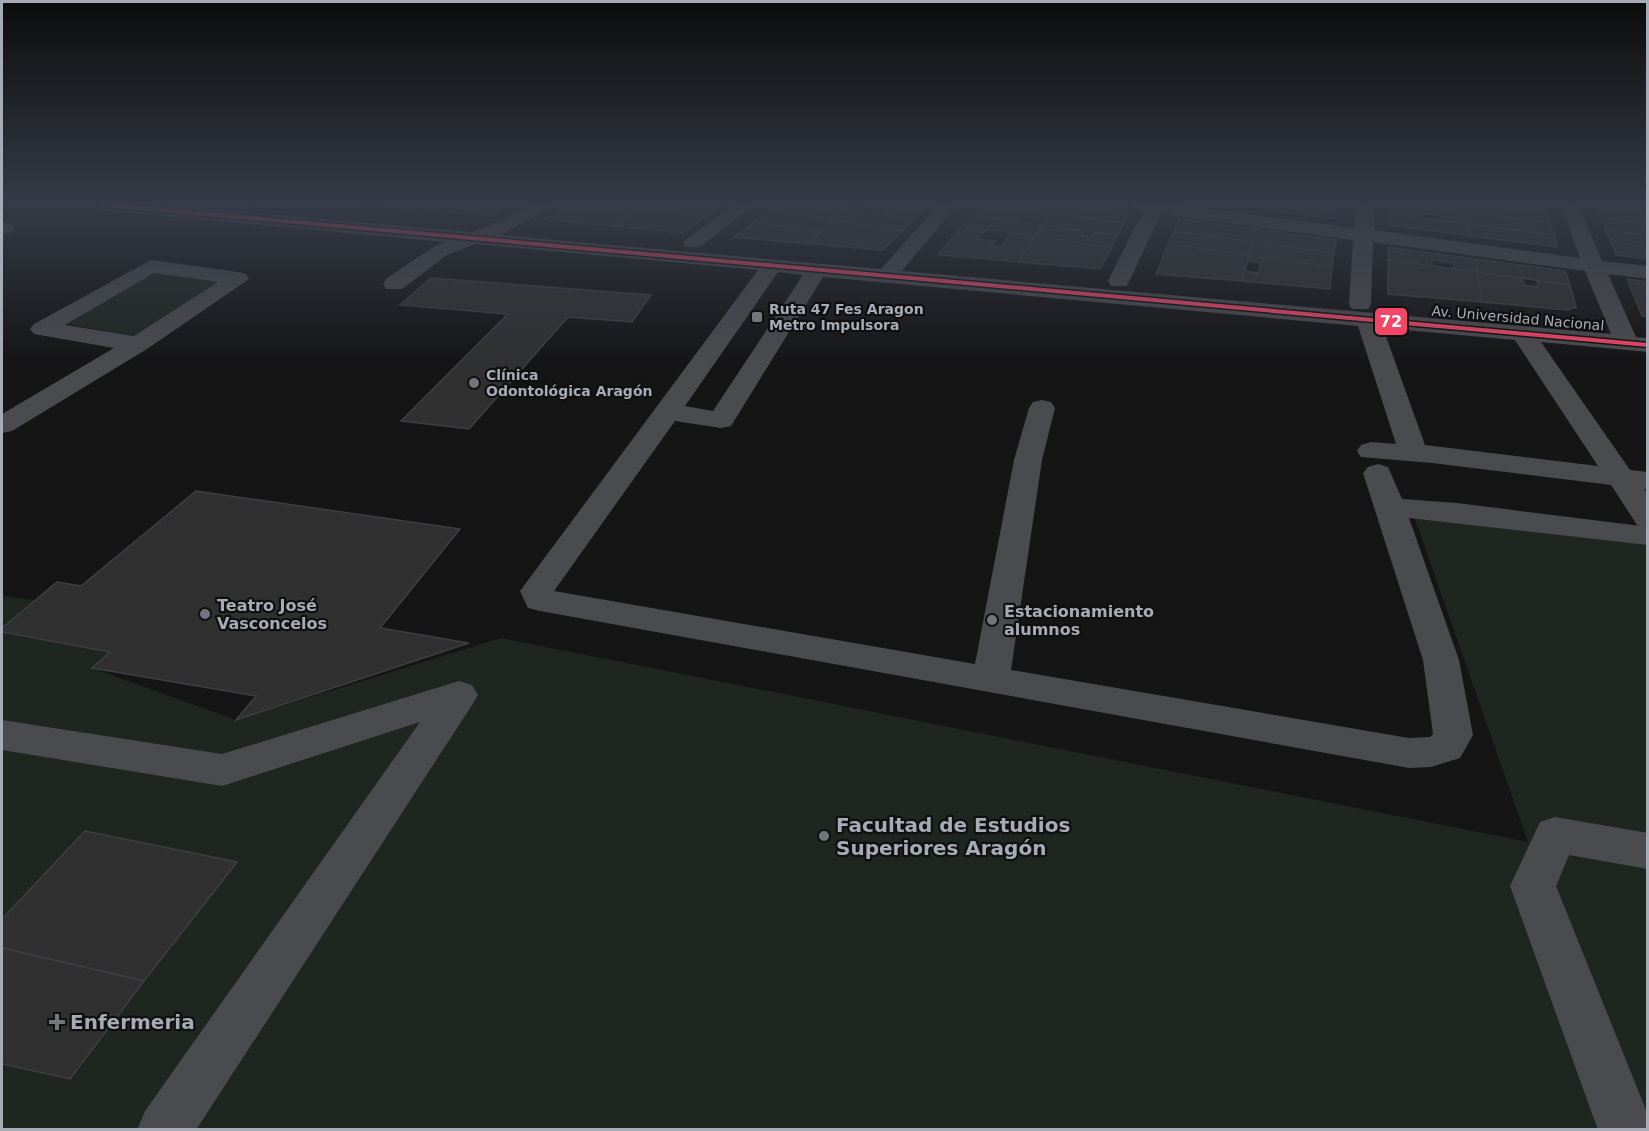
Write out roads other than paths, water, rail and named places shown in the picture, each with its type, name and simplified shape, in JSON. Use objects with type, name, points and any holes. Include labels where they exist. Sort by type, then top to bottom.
[{"type":"street","points":[[394,284],[431,258]]},
{"type":"street","name":"Av. Universidad Nacional","points":[[700,258],[818,268],[893,268],[1119,281],[1364,312],[1527,340],[1631,339],[1647,330]]},
{"type":"street","name":"Av. Universidad Nacional","points":[[811,258],[893,268],[1631,339]]},
{"type":"street","points":[[893,268],[902,258]]},
{"type":"street","points":[[1119,281],[1128,258]]},
{"type":"street","points":[[1363,258],[1364,312],[1413,452]]},
{"type":"street","points":[[1531,258],[1647,273]]},
{"type":"street","points":[[1589,258],[1631,339]]},
{"type":"street","points":[[772,264],[668,412],[537,591],[540,600],[1409,753],[1431,752],[1446,747],[1453,735],[1441,660],[1379,477]]},
{"type":"street","points":[[2,426],[138,344],[238,279],[151,266],[42,329],[138,344]]},
{"type":"street","points":[[668,412],[721,420],[818,268]]},
{"type":"street","points":[[1402,334],[1527,340],[1633,479],[1647,518]]},
{"type":"street","points":[[991,679],[1028,459],[1042,408]]},
{"type":"street","points":[[1379,477],[1413,452],[1633,479]]},
{"type":"street","points":[[1379,477],[1457,512],[1647,536]]},
{"type":"street","points":[[9,746],[222,771],[459,695],[164,1130]]},
{"type":"street","points":[[1626,1130],[1533,886],[1555,835],[1647,851]]},
{"type":"place","name":"Ruta 47 Fes Aragon Metro Impulsora","points":[[757,317]]},
{"type":"place","name":"Clínica Odontológica Aragón","points":[[474,383]]},
{"type":"place","name":"Teatro José Vasconcelos","points":[[205,614]]},
{"type":"place","name":"Estacionamiento alumnos","points":[[992,620]]},
{"type":"place","name":"Facultad de Estudios Superiores Aragón","points":[[824,836]]},
{"type":"place","name":"Enfermeria","points":[[57,1022]]}]
